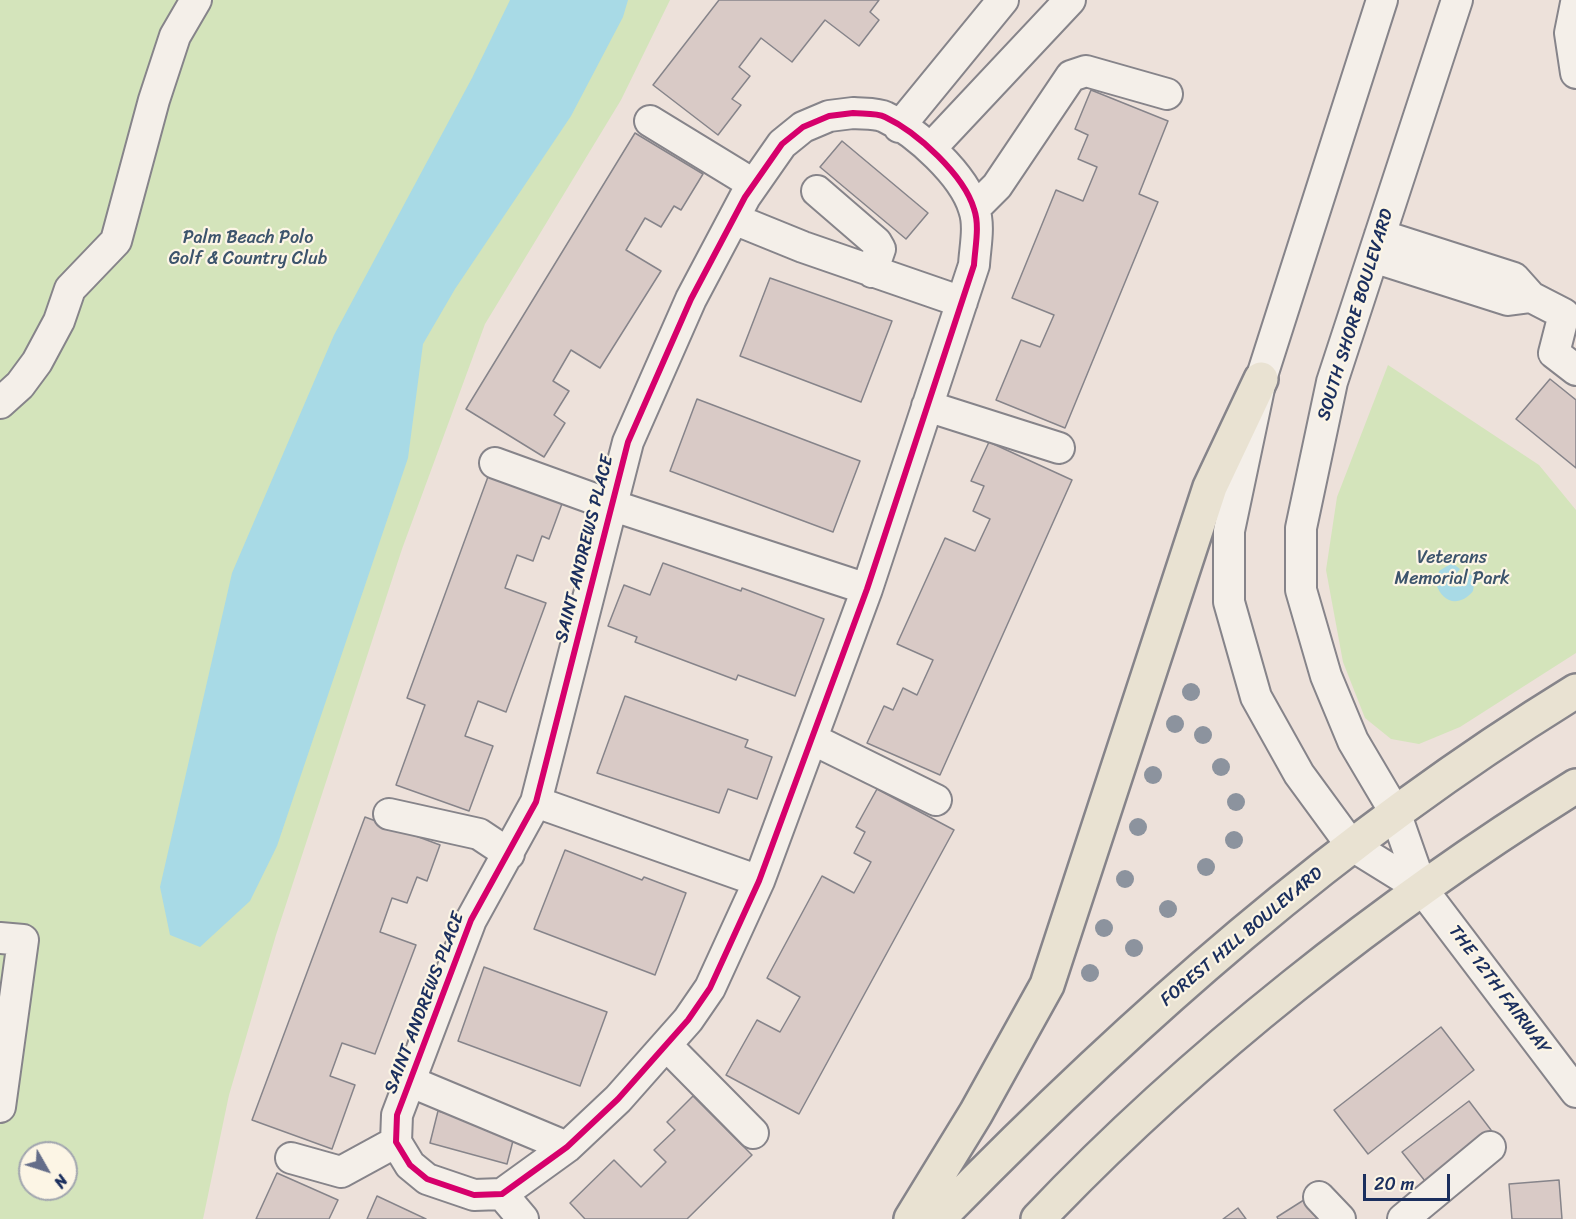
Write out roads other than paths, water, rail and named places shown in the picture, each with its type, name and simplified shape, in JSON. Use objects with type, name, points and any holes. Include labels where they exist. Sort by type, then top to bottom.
[{"type":"main road","points":[[911,1219],[976,1113],[1047,985],[1210,488],[1262,379]]},
{"type":"main road","name":"FOREST HILL BOULEVARD","points":[[938,1219],[1010,1145],[1133,1029],[1242,934],[1395,812],[1490,743],[1576,691]]},
{"type":"main road","points":[[1038,1219],[1086,1169],[1214,1054],[1326,962],[1422,889],[1576,786]]},
{"type":"street","points":[[0,403],[20,385],[37,362],[59,321],[70,289],[116,241],[154,99],[176,36],[196,0]]},
{"type":"street","points":[[899,127],[1003,0]]},
{"type":"street","points":[[931,148],[1070,0]]},
{"type":"street","points":[[1382,0],[1262,379],[1229,531],[1229,602],[1256,697],[1299,774],[1351,845],[1422,889]]},
{"type":"street","name":"SOUTH SHORE BOULEVARD","points":[[1422,889],[1395,812],[1353,741],[1326,676],[1301,590],[1301,528],[1332,382],[1457,0]]},
{"type":"street","points":[[1576,3],[1570,33],[1576,73]]},
{"type":"street","points":[[974,209],[997,186],[1071,76],[1086,71],[1167,94]]},
{"type":"street","name":"SAINT ANDREWS PLACE","points":[[396,1142],[397,1115],[471,920],[509,855],[536,802],[610,505],[628,442],[691,299],[753,184],[782,144],[803,127],[829,116],[853,112],[884,116],[931,148],[959,181],[974,209],[976,237],[974,265],[867,589],[759,880],[710,988],[688,1020],[618,1099],[567,1146],[502,1194]]},
{"type":"street","points":[[650,121],[753,184]]},
{"type":"street","points":[[817,191],[876,242],[880,249],[872,272]]},
{"type":"street","points":[[734,219],[872,272],[962,302]]},
{"type":"street","points":[[1376,246],[1508,300],[1531,297],[1570,306],[1554,353],[1576,370]]},
{"type":"street","points":[[927,406],[1059,448]]},
{"type":"street","points":[[495,463],[610,505],[867,589]]},
{"type":"street","points":[[812,739],[936,800]]},
{"type":"street","points":[[536,802],[759,880]]},
{"type":"street","points":[[389,814],[479,834],[509,855]]},
{"type":"street","name":"THE 12TH FAIRWAY","points":[[1422,889],[1576,1092]]},
{"type":"street","points":[[0,1107],[12,939]]},
{"type":"street","points":[[666,1045],[753,1133]]},
{"type":"street","points":[[409,1081],[567,1146]]},
{"type":"street","points":[[291,1158],[341,1172],[396,1142],[410,1165],[427,1179],[474,1195],[502,1194],[523,1219]]},
{"type":"street","points":[[1403,1219],[1490,1147]]},
{"type":"street","points":[[1319,1197],[1340,1219]]},
{"type":"water","points":[[510,0],[628,0],[623,17],[571,116],[455,289],[423,344],[408,458],[277,846],[250,901],[200,947],[170,935],[160,887],[232,573],[334,335],[472,78]]},
{"type":"water","points":[[1452,563],[1460,569],[1451,580],[1452,587],[1461,586],[1466,572],[1475,577],[1473,591],[1457,601],[1447,599],[1442,595],[1436,583],[1439,571]]},
{"type":"park label","name":"Palm Beach Polo Golf & Country Club","points":[[248,248]]},
{"type":"park label","name":"Veterans Memorial Park","points":[[1452,568]]}]
